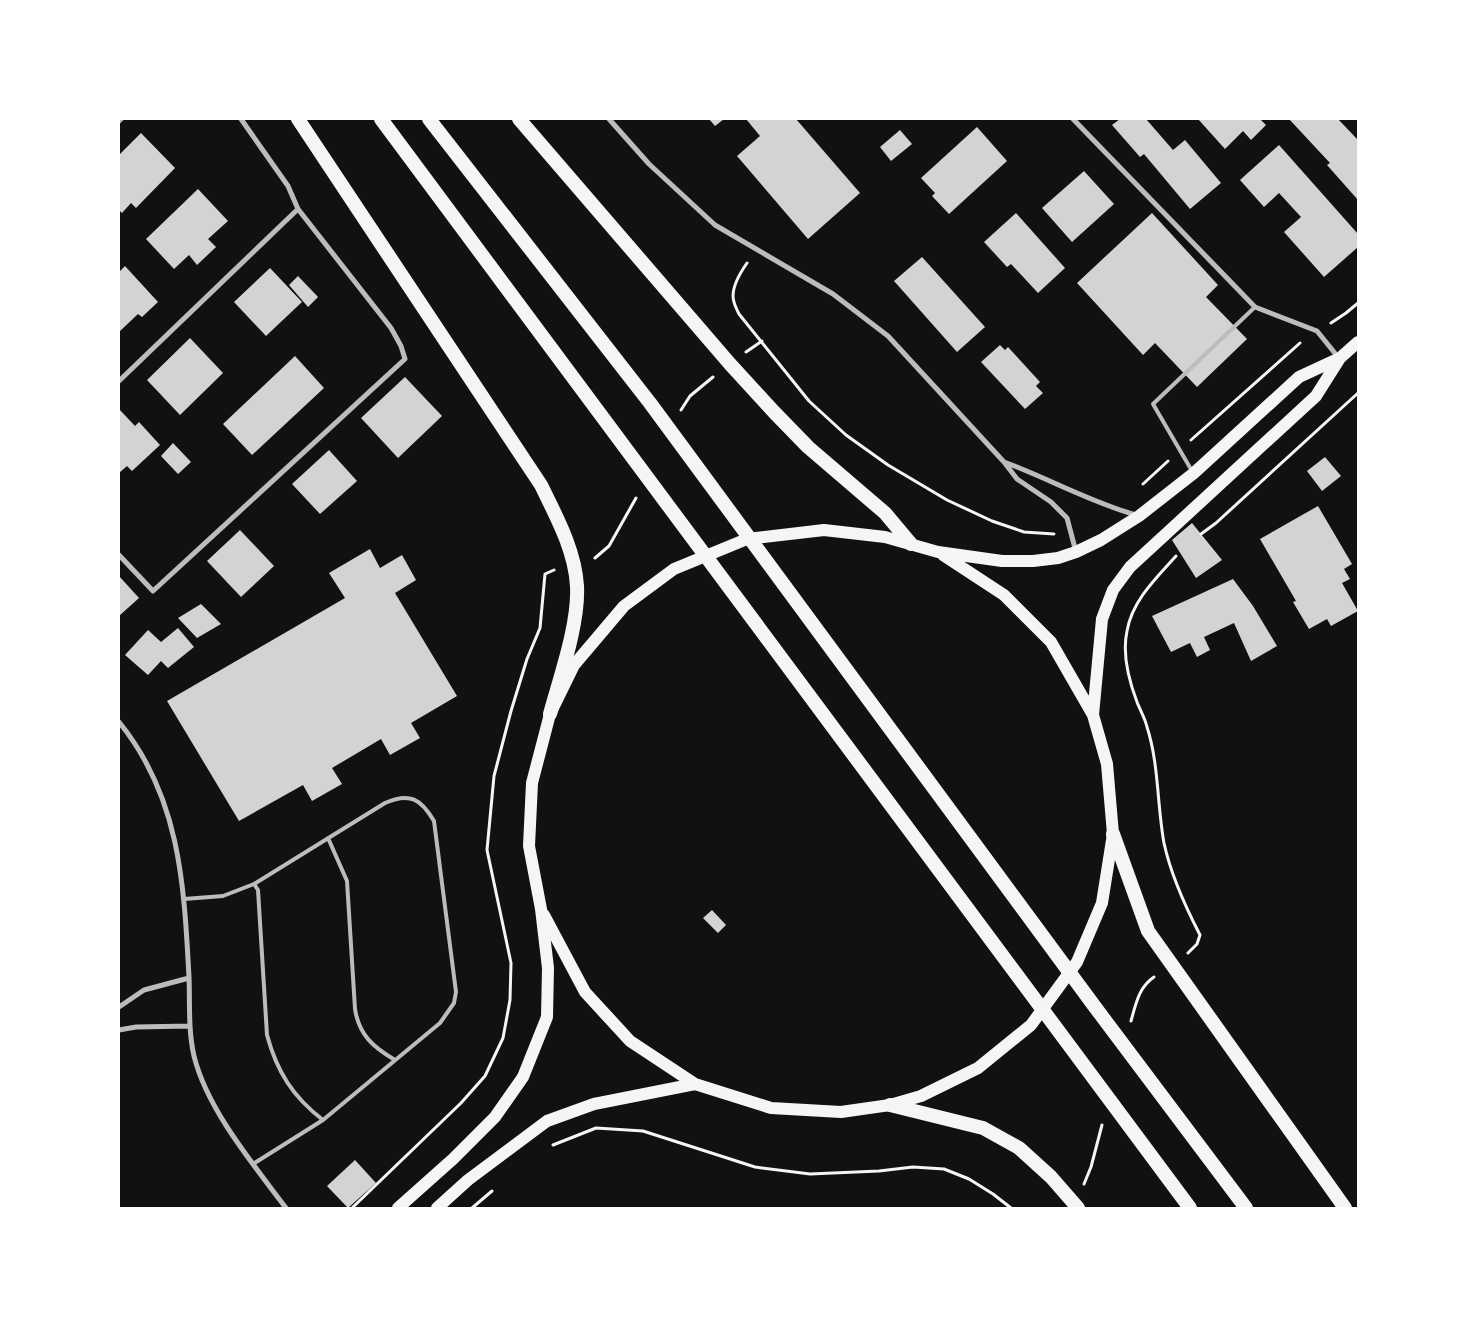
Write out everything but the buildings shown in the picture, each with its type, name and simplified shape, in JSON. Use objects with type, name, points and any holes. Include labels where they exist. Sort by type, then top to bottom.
[{"type":"highway","points":[[298,119],[541,485],[559,522],[574,565],[577,587],[574,626],[550,714]]},
{"type":"highway","points":[[381,119],[1190,1208]]},
{"type":"highway","points":[[429,119],[650,403],[1246,1208]]},
{"type":"highway","points":[[520,119],[730,364],[774,412],[808,447],[885,513],[911,544]]},
{"type":"highway","points":[[1113,834],[1148,931],[1345,1208]]},
{"type":"highway","points":[[890,1105],[983,1128],[1019,1148],[1051,1177],[1078,1208]]},
{"type":"main road","points":[[1093,715],[1102,619],[1113,590],[1130,567],[1316,396],[1340,358],[1358,342]]},
{"type":"main road","points":[[398,1208],[495,1117],[522,1077],[547,1017],[548,968],[541,909],[528,846],[532,783],[550,714],[574,665],[624,606],[674,569],[747,539],[824,530],[885,537],[938,552],[1002,561],[1033,562],[1058,558],[1076,552],[1101,540],[1139,516],[1194,473],[1299,377],[1340,358]]},
{"type":"main road","points":[[541,909],[585,992],[630,1041],[695,1084],[771,1108],[841,1112],[890,1105],[921,1096],[978,1068],[1031,1025],[1077,962],[1102,903],[1113,834],[1107,764],[1093,715],[1051,642],[1004,595],[938,552]]},
{"type":"main road","points":[[437,1208],[468,1180],[547,1121],[594,1104],[695,1084]]},
{"type":"street","points":[[119,555],[153,591],[405,359],[401,346],[391,328],[298,209],[288,186],[241,119]]},
{"type":"street","points":[[609,119],[649,164],[715,225],[833,294],[888,336],[1004,462],[1017,479],[1051,502],[1067,518],[1076,552]]},
{"type":"street","points":[[1073,119],[1255,307],[1317,331],[1340,358]]},
{"type":"street","points":[[119,381],[298,209]]},
{"type":"street","points":[[1004,462],[1030,471],[1112,508],[1139,516]]},
{"type":"street","points":[[119,722],[139,749],[150,769],[168,811],[174,837],[184,899],[190,1026],[194,1056],[206,1088],[232,1132],[286,1208]]},
{"type":"street","points":[[119,1006],[144,990],[189,978]]},
{"type":"street","points":[[119,1030],[136,1026],[190,1026]]},
{"type":"lane","points":[[1194,473],[1153,404],[1255,307]]},
{"type":"lane","points":[[184,899],[223,896],[254,884],[385,803],[397,798],[408,797],[419,802],[428,810],[434,821],[456,992],[454,1003],[440,1023],[323,1120],[253,1164]]},
{"type":"lane","points":[[328,838],[347,881],[354,1009],[357,1022],[370,1041],[395,1060]]},
{"type":"lane","points":[[254,884],[258,890],[267,1035],[281,1073],[297,1098],[323,1120]]},
{"type":"path","points":[[755,249],[735,286],[733,301],[739,314],[809,401],[846,435],[888,465],[946,500],[992,521],[1024,532],[1057,533]]},
{"type":"path","points":[[740,356],[762,341]]},
{"type":"path","points":[[1200,433],[1295,346]]},
{"type":"path","points":[[1201,534],[1216,523],[1358,393]]},
{"type":"path","points":[[1139,487],[1164,465]]},
{"type":"path","points":[[1180,552],[1147,588],[1136,607],[1126,634],[1126,649],[1131,683],[1147,727],[1154,757],[1164,844],[1184,905],[1200,936],[1197,944],[1186,955]]},
{"type":"path","points":[[352,1208],[461,1103],[484,1076],[503,1038],[510,1000],[511,963],[487,850],[494,776],[527,658],[540,628],[545,574],[559,568]]},
{"type":"path","points":[[546,1149],[554,1144],[596,1128],[643,1131],[755,1167],[801,1173],[879,1171],[913,1166],[944,1169],[969,1179],[1011,1208]]},
{"type":"path","points":[[472,1208],[493,1190]]}]
